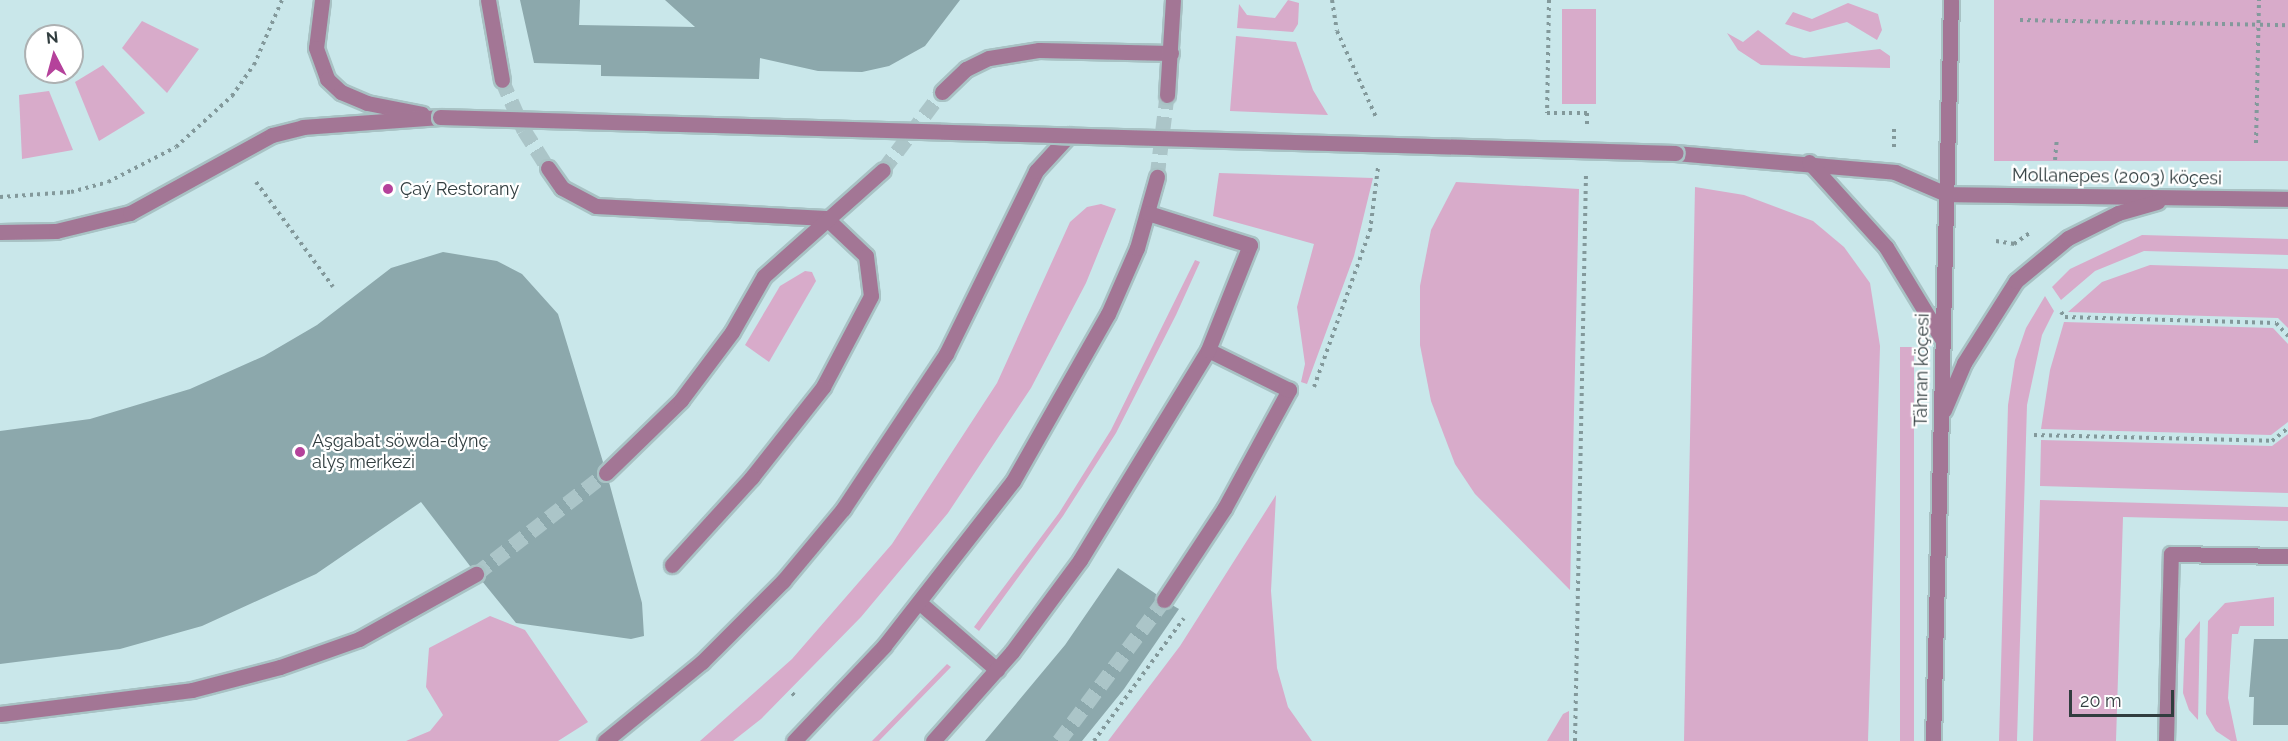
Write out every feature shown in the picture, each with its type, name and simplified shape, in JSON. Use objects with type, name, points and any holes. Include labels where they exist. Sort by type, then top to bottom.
[{"type":"street","points":[[322,0],[316,48],[327,79],[341,92],[367,103],[440,117]]},
{"type":"street","points":[[489,0],[502,80]]},
{"type":"street","points":[[1167,95],[1173,0]]},
{"type":"street","name":"Tähran köçesi","points":[[1933,741],[1951,0]]},
{"type":"street","points":[[942,92],[966,69],[989,58],[1018,53],[1171,52]]},
{"type":"street","points":[[0,232],[56,231],[130,213],[272,135],[303,127],[440,117],[1676,153],[1809,162],[1895,172],[1946,194]]},
{"type":"street","points":[[609,738],[742,622],[783,581],[843,509],[946,354],[1036,171],[1069,135]]},
{"type":"street","points":[[1809,162],[1886,247],[1942,340]]},
{"type":"street","points":[[548,168],[562,188],[596,206],[826,218],[866,256],[871,296],[823,387],[752,477],[672,565]]},
{"type":"street","points":[[606,473],[681,400],[732,332],[764,276],[826,218],[883,170]]},
{"type":"street","points":[[794,741],[920,603],[1013,481],[1067,390],[1108,314],[1148,213],[1157,177]]},
{"type":"street","name":"Mollanepes (2003) köçesi","points":[[1946,194],[2288,199]]},
{"type":"street","points":[[1941,418],[1964,363],[2016,281],[2068,238],[2118,213],[2171,197]]},
{"type":"street","points":[[933,741],[997,670],[1080,560],[1208,350],[1250,244],[1148,213]]},
{"type":"street","points":[[1164,600],[1224,509],[1289,390],[1208,350]]},
{"type":"street","points":[[2166,741],[2171,554],[2288,556]]},
{"type":"street","points":[[0,714],[192,690],[280,667],[359,639],[477,574]]},
{"type":"street","points":[[920,603],[997,670]]},
{"type":"path","points":[[0,197],[62,193],[108,182],[176,147],[232,96],[254,65],[282,0]]},
{"type":"path","points":[[1549,0],[1547,113],[1587,113],[1587,136]]},
{"type":"path","points":[[2256,143],[2259,0]]},
{"type":"path","points":[[2020,20],[2288,25]]},
{"type":"path","points":[[1894,129],[1894,151]]},
{"type":"path","points":[[2055,160],[2057,139]]},
{"type":"path","points":[[1575,741],[1586,170]]},
{"type":"path","points":[[256,182],[333,286]]},
{"type":"path","points":[[1996,241],[2014,244],[2017,250]]},
{"type":"path","points":[[2061,312],[2065,317],[2276,323],[2288,336]]},
{"type":"path","points":[[2034,435],[2272,441],[2288,428]]},
{"type":"shaded area","points":[[1288,0],[1299,3],[1298,24],[1293,32],[1237,28],[1239,4],[1247,15],[1275,18]]},
{"type":"shaded area","points":[[1994,0],[2288,0],[2288,161],[1994,161]]},
{"type":"shaded area","points":[[1848,3],[1878,14],[1882,30],[1877,40],[1847,22],[1810,32],[1785,24],[1793,12],[1812,19]]},
{"type":"shaded area","points":[[1562,9],[1596,9],[1596,104],[1562,104]]},
{"type":"shaded area","points":[[142,21],[199,49],[167,93],[122,48]]},
{"type":"shaded area","points":[[1758,30],[1791,55],[1804,58],[1880,49],[1890,56],[1890,68],[1761,65],[1738,50],[1727,33],[1743,42]]},
{"type":"shaded area","points":[[1236,36],[1296,42],[1313,90],[1328,115],[1230,111]]},
{"type":"shaded area","points":[[103,65],[145,113],[99,141],[76,84],[84,84],[84,77]]},
{"type":"shaded area","points":[[49,91],[73,150],[22,159],[19,95]]},
{"type":"shaded area","points":[[1219,173],[1373,178],[1354,256],[1307,384],[1301,382],[1305,364],[1297,307],[1314,244],[1213,216]]},
{"type":"shaded area","points":[[1456,182],[1579,189],[1570,590],[1475,494],[1455,464],[1431,401],[1420,345],[1420,286],[1431,230]]},
{"type":"shaded area","points":[[1695,187],[1744,195],[1813,221],[1844,247],[1870,283],[1880,346],[1868,741],[1684,741]]},
{"type":"shaded area","points":[[1101,204],[1116,209],[1086,283],[1031,388],[948,513],[861,617],[761,719],[733,741],[700,741],[792,659],[892,544],[997,383],[1070,222],[1087,207]]},
{"type":"shaded area","points":[[2142,235],[2288,239],[2288,255],[2144,251],[2095,271],[2061,300],[2052,287],[2070,269]]},
{"type":"shaded area","points":[[1195,260],[1200,262],[1176,315],[1116,433],[1063,516],[979,631],[974,627],[1059,513],[1111,430]]},
{"type":"shaded area","points":[[2150,265],[2288,269],[2288,328],[2278,318],[2068,312],[2102,282]]},
{"type":"shaded area","points":[[805,271],[812,272],[816,281],[769,362],[745,345],[780,286]]},
{"type":"shaded area","points":[[2045,296],[2054,311],[2042,335],[2027,405],[2017,741],[1999,741],[2008,405],[2015,360],[2026,328]]},
{"type":"shaded area","points":[[2064,322],[2273,328],[2288,344],[2288,422],[2271,435],[2041,429],[2050,370]]},
{"type":"shaded area","points":[[1900,347],[1914,347],[1914,741],[1900,741]]},
{"type":"shaded area","points":[[2288,434],[2288,493],[2040,486],[2041,440],[2272,446]]},
{"type":"shaded area","points":[[1276,495],[1271,591],[1277,668],[1288,707],[1312,741],[1108,741],[1180,646]]},
{"type":"shaded area","points":[[2040,500],[2288,507],[2288,521],[2123,517],[2116,741],[2033,741]]},
{"type":"shaded area","points":[[2274,597],[2274,626],[2240,626],[2238,634],[2232,634],[2228,698],[2237,741],[2231,741],[2216,731],[2206,714],[2208,621],[2225,603]]},
{"type":"shaded area","points":[[490,616],[525,630],[588,722],[558,741],[406,741],[430,731],[443,715],[426,687],[429,648]]},
{"type":"shaded area","points":[[2200,621],[2198,720],[2189,710],[2183,693],[2185,639]]},
{"type":"shaded area","points":[[947,664],[951,667],[879,741],[872,741]]},
{"type":"shaded area","points":[[1569,711],[1569,741],[1547,741],[1563,714]]},
{"type":"building","points":[[520,0],[580,0],[579,25],[695,27],[665,0],[960,0],[925,46],[889,66],[862,72],[818,71],[760,58],[759,79],[601,76],[601,65],[534,63]]},
{"type":"building","name":"Aşgabat söwda-dynç alyş merkezi","points":[[443,252],[497,261],[522,274],[558,314],[603,462],[597,476],[609,482],[642,603],[644,636],[631,639],[516,623],[482,581],[484,569],[470,566],[421,502],[316,574],[202,626],[120,649],[0,664],[0,431],[90,419],[190,389],[264,356],[317,325],[391,268]]},
{"type":"building","points":[[1118,568],[1156,594],[1158,608],[1172,605],[1179,609],[1124,689],[1082,741],[985,741],[1065,645]]},
{"type":"building","points":[[2254,639],[2288,639],[2288,725],[2253,725],[2254,697],[2249,697]]},
{"type":"tunnel","points":[[502,80],[524,130],[548,168]]},
{"type":"tunnel","points":[[883,170],[942,92]]},
{"type":"tunnel","points":[[1157,177],[1167,95]]},
{"type":"tunnel","points":[[476,574],[606,473]]},
{"type":"tunnel","points":[[1059,741],[1164,600]]},
{"type":"place","name":"Çaý Restorany","points":[[388,189]]},
{"type":"place","name":"Aşgabat söwda-dynç alyş merkezi","points":[[300,452]]}]
